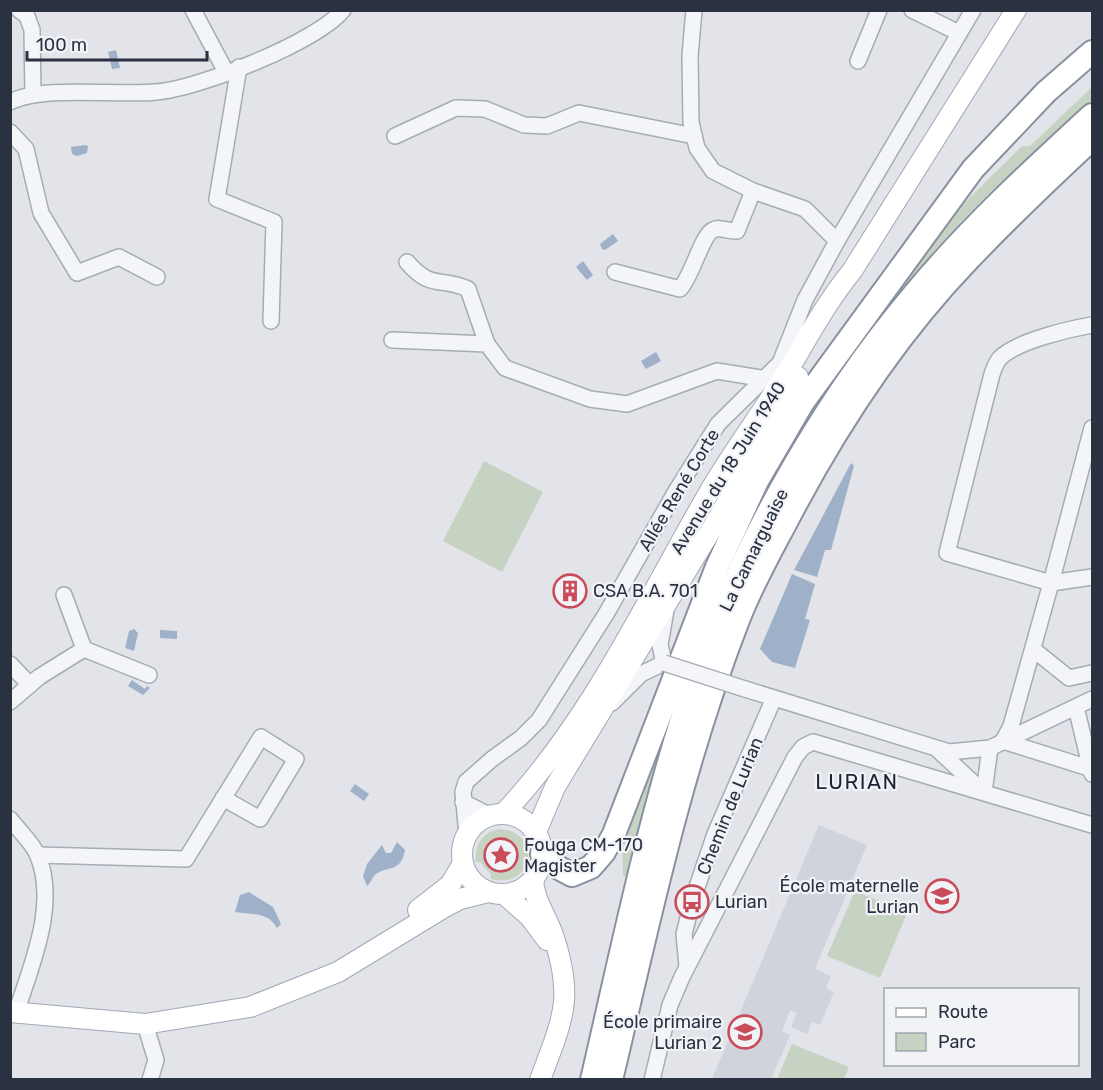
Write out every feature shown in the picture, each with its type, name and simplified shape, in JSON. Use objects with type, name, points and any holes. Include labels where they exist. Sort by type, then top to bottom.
[{"type":"highway","points":[[542,854],[572,875],[591,867],[604,852],[641,766],[717,567],[757,481],[803,402],[973,169],[1046,92],[1092,52]]},
{"type":"highway","name":"La Camarguaise","points":[[592,1080],[649,842],[687,705],[722,614],[756,539],[834,404],[914,294],[1011,189],[1092,115]]},
{"type":"highway","name":"La Camarguaise","points":[[611,1080],[670,832],[709,703],[739,617],[775,543],[815,468],[849,412],[928,306],[966,261],[1024,202],[1092,139]]},
{"type":"highway","points":[[623,1080],[672,864],[701,750],[709,703]]},
{"type":"main road","name":"Avenue du 18 Juin 1940","points":[[536,832],[555,788],[601,715],[629,650],[717,480],[1016,10]]},
{"type":"main road","name":"Avenue du 18 Juin 1940","points":[[497,815],[556,751],[629,650],[667,603],[837,307],[852,271]]},
{"type":"main road","points":[[14,1007],[145,1024],[250,1007],[338,972],[460,899],[496,893],[525,887],[533,880],[542,854],[536,832],[521,820],[497,815],[474,827],[467,835],[463,848],[463,862],[468,875],[477,885],[496,893],[530,917],[557,950]]},
{"type":"main road","points":[[14,1007],[133,1013],[218,1004],[257,994],[343,958],[397,924],[450,885],[463,862]]},
{"type":"main road","points":[[533,880],[539,905],[557,950],[564,975],[564,1013],[540,1080]]},
{"type":"street","points":[[19,10],[27,16],[32,30],[33,94]]},
{"type":"street","points":[[193,10],[233,70],[217,199],[274,222],[271,321]]},
{"type":"street","points":[[10,102],[33,94],[158,92],[210,80],[311,36],[334,21],[343,10]]},
{"type":"street","points":[[694,10],[690,67],[690,123],[697,148],[713,171],[753,191],[805,209],[837,241]]},
{"type":"street","points":[[858,61],[879,10]]},
{"type":"street","points":[[912,10],[959,33]]},
{"type":"street","name":"Allée René Corte","points":[[463,802],[466,782],[521,738],[554,699],[718,424],[780,363],[805,300],[837,241],[973,10]]},
{"type":"street","points":[[395,136],[456,108],[485,109],[524,125],[547,126],[579,113],[694,136]]},
{"type":"street","points":[[10,132],[26,149],[41,213],[77,273],[119,256],[157,277]]},
{"type":"street","points":[[615,272],[680,289],[692,273],[705,237],[712,230],[737,231],[753,191]]},
{"type":"street","points":[[407,262],[420,277],[439,284],[457,284],[468,289],[487,344],[505,368],[590,399],[627,404],[717,371],[760,378],[761,381]]},
{"type":"street","points":[[1092,325],[1074,328],[1012,350],[999,359],[992,374],[947,553],[1051,583],[1092,577]]},
{"type":"street","points":[[392,340],[487,344]]},
{"type":"street","points":[[984,792],[996,744],[1011,726],[1034,650],[1092,428]]},
{"type":"street","points":[[64,595],[84,649],[149,675]]},
{"type":"street","points":[[664,663],[660,645],[667,603]]},
{"type":"street","points":[[10,702],[30,685],[84,649]]},
{"type":"street","points":[[629,650],[745,689],[950,752],[996,744],[1092,699]]},
{"type":"street","points":[[1034,650],[1069,678],[1092,673]]},
{"type":"street","points":[[601,715],[641,674],[664,663]]},
{"type":"street","points":[[10,664],[30,685]]},
{"type":"street","name":"Chemin de Lurian","points":[[687,966],[684,934],[715,834],[774,698]]},
{"type":"street","points":[[996,744],[1092,770],[1076,707]]},
{"type":"street","points":[[38,855],[186,859],[223,798],[261,737],[296,759],[260,819],[223,798]]},
{"type":"street","points":[[652,1080],[670,1005],[687,966],[789,769],[803,747],[813,742],[1092,825]]},
{"type":"street","points":[[938,750],[984,792]]},
{"type":"street","points":[[467,835],[463,802],[497,815]]},
{"type":"street","points":[[10,819],[38,855],[46,890],[39,936],[14,1007]]},
{"type":"street","points":[[145,1024],[156,1060],[150,1080]]},
{"type":"shaded area","points":[[819,825],[867,845],[815,969],[831,976],[826,988],[834,992],[820,1025],[812,1022],[807,1034],[791,1027],[797,1013],[790,1010],[782,1031],[790,1035],[771,1079],[712,1079]]},
{"type":"green space","points":[[1092,87],[1092,100],[959,224],[893,299],[806,423],[734,555],[777,456],[954,213],[1022,146],[1030,146]]},
{"type":"green space","points":[[484,461],[543,492],[502,572],[443,541]]},
{"type":"green space","points":[[683,684],[628,876],[623,876],[622,829]]},
{"type":"green space","points":[[499,829],[513,832],[522,839],[527,849],[528,859],[524,869],[517,876],[505,880],[491,879],[491,874],[480,862],[476,862],[476,850],[480,840],[488,833]]},
{"type":"green space","points":[[855,891],[907,913],[880,978],[827,956]]},
{"type":"green space","points":[[792,1044],[849,1067],[844,1079],[777,1079]]},
{"type":"water","points":[[116,50],[120,68],[112,69],[108,52]]},
{"type":"water","points":[[88,146],[87,153],[77,156],[72,154],[71,147]]},
{"type":"water","points":[[613,234],[618,241],[605,250],[602,249],[600,244]]},
{"type":"water","points":[[583,261],[593,275],[587,280],[576,267]]},
{"type":"water","points":[[656,352],[661,361],[646,369],[641,361]]},
{"type":"water","points":[[851,463],[854,466],[831,550],[825,550],[817,577],[794,570]]},
{"type":"water","points":[[792,574],[815,584],[805,619],[810,620],[795,668],[772,662],[760,649]]},
{"type":"water","points":[[134,629],[138,633],[134,651],[125,648],[129,631]]},
{"type":"water","points":[[160,630],[177,631],[177,639],[160,638]]},
{"type":"water","points":[[132,680],[145,689],[147,686],[150,688],[143,695],[128,686]]},
{"type":"water","points":[[355,784],[369,794],[364,801],[350,791]]},
{"type":"water","points":[[397,842],[405,850],[400,862],[393,868],[376,874],[367,886],[363,876],[367,864],[382,845],[386,853],[391,853]]},
{"type":"water","points":[[249,892],[273,907],[281,924],[277,928],[264,916],[235,912],[240,895]]},
{"type":"place","name":"CSA B.A. 701","points":[[570,591]]},
{"type":"place","name":"Fouga CM-170 Magister","points":[[501,855]]},
{"type":"place","name":"École maternelle Lurian","points":[[942,896]]},
{"type":"place","name":"Lurian","points":[[692,902]]},
{"type":"place","name":"École primaire Lurian 2","points":[[745,1032]]},
{"type":"district","name":"LURIAN","points":[[857,782]]}]
